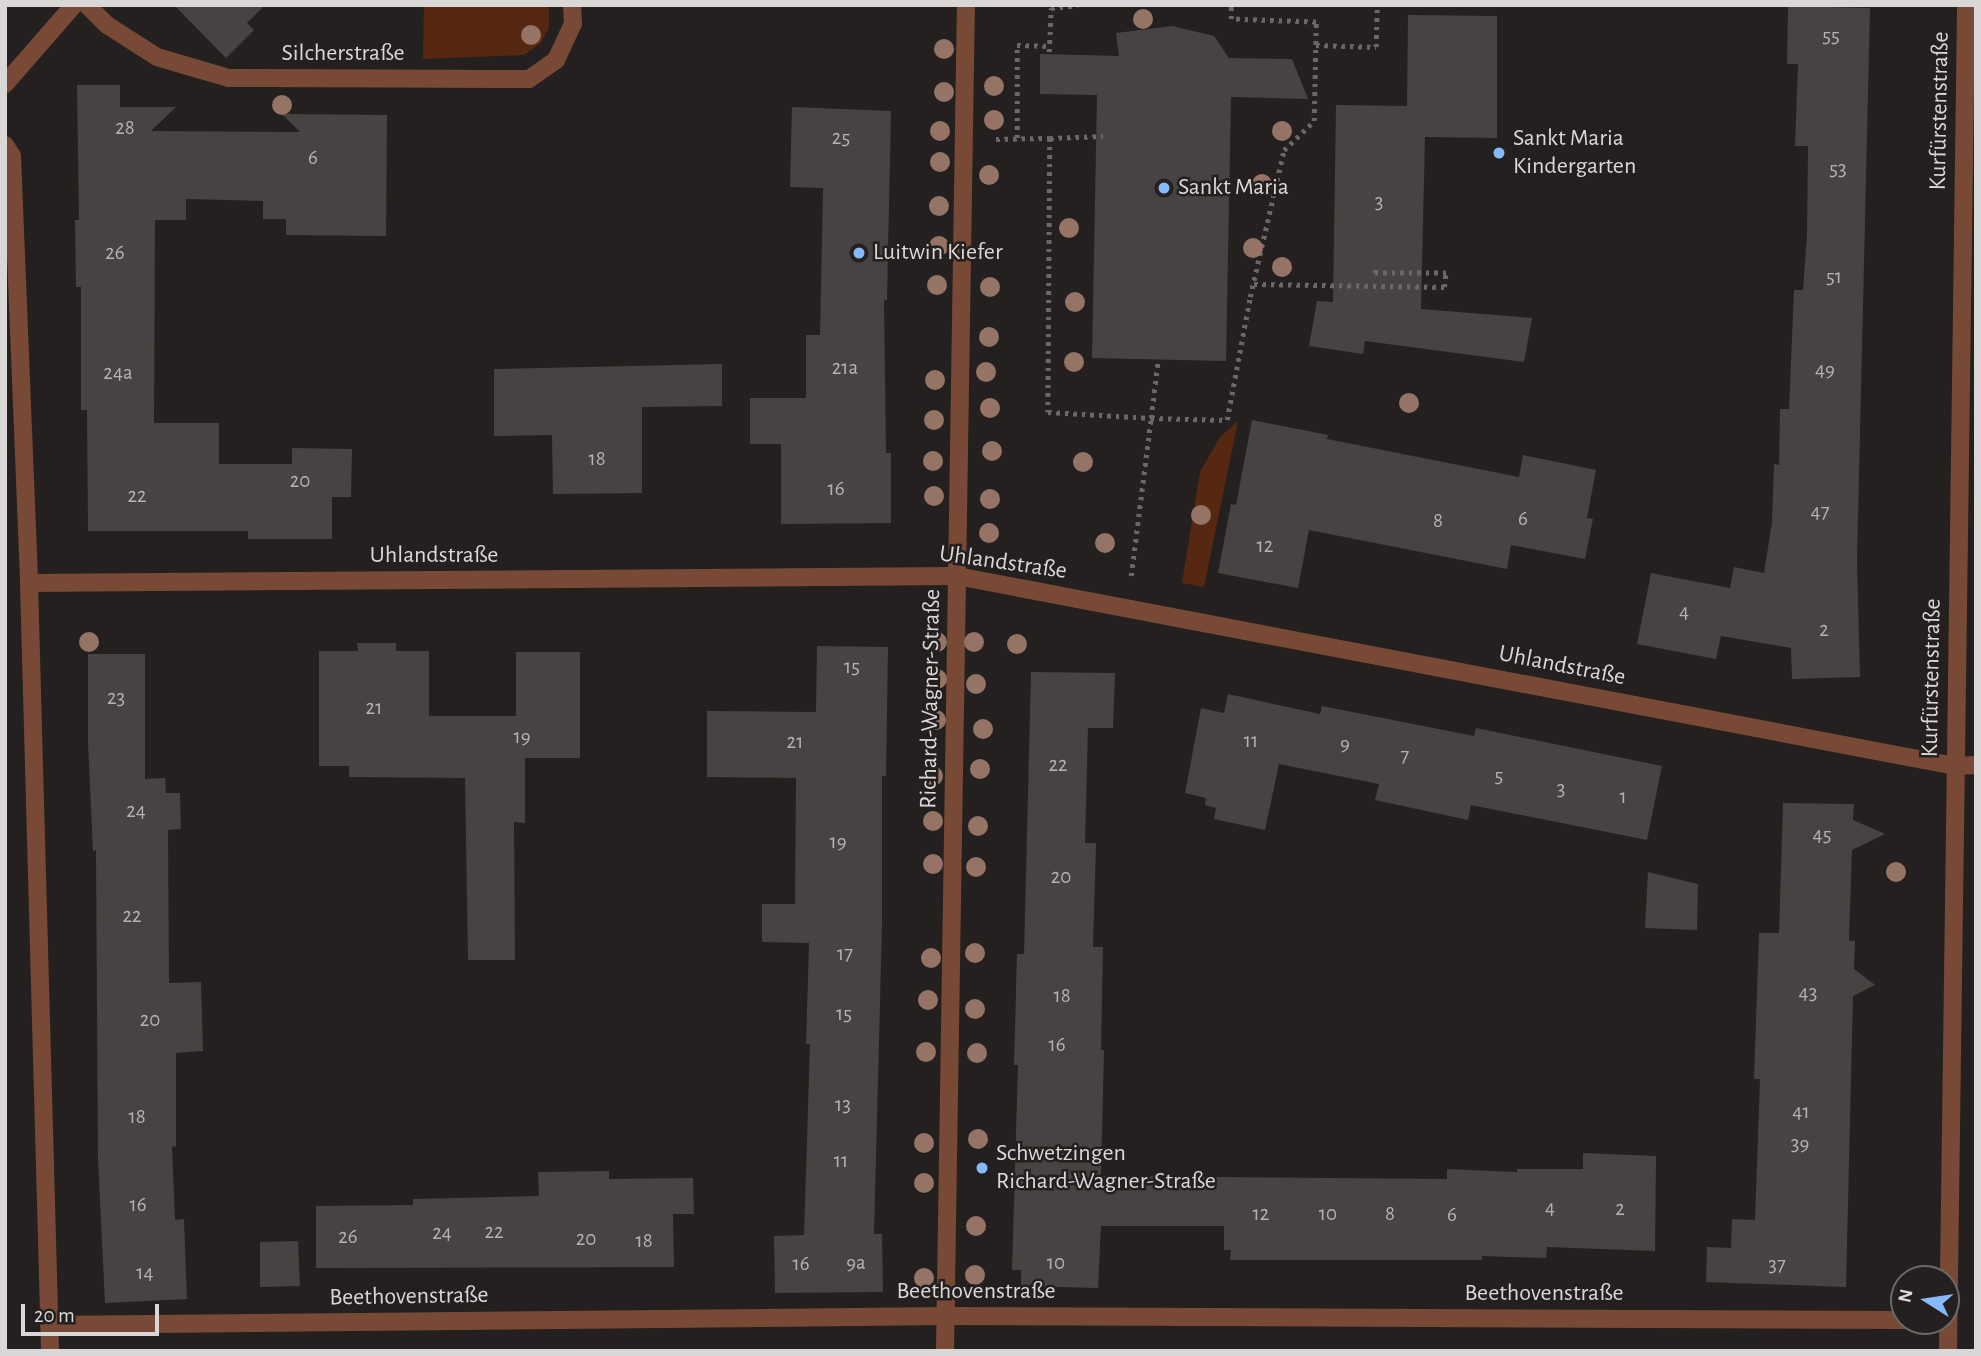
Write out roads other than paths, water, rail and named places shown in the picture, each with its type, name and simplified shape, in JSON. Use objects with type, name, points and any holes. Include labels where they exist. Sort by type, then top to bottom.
[{"type":"street","points":[[5,84],[74,5]]},
{"type":"street","name":"Silcherstraße","points":[[87,5],[107,25],[157,57],[229,78],[529,79],[556,60],[573,24],[572,5]]},
{"type":"street","name":"Richard-Wagner-Straße","points":[[945,1351],[966,5]]},
{"type":"street","name":"Kurfürstenstraße","points":[[1948,1265],[1966,5]]},
{"type":"street","points":[[5,145],[12,156],[29,583],[50,1351]]},
{"type":"street","name":"Uhlandstraße","points":[[29,583],[957,576],[1955,766],[1976,765]]},
{"type":"street","name":"Beethovenstraße","points":[[49,1325],[946,1316],[1890,1320]]},
{"type":"place","name":"Sankt Maria Kindergarten","points":[[1499,153]]},
{"type":"place","name":"Sankt Maria","points":[[1164,188]]},
{"type":"place","name":"Luitwin Kiefer","points":[[859,253]]},
{"type":"place","name":"Schwetzingen Richard-Wagner-Straße","points":[[982,1168]]}]
